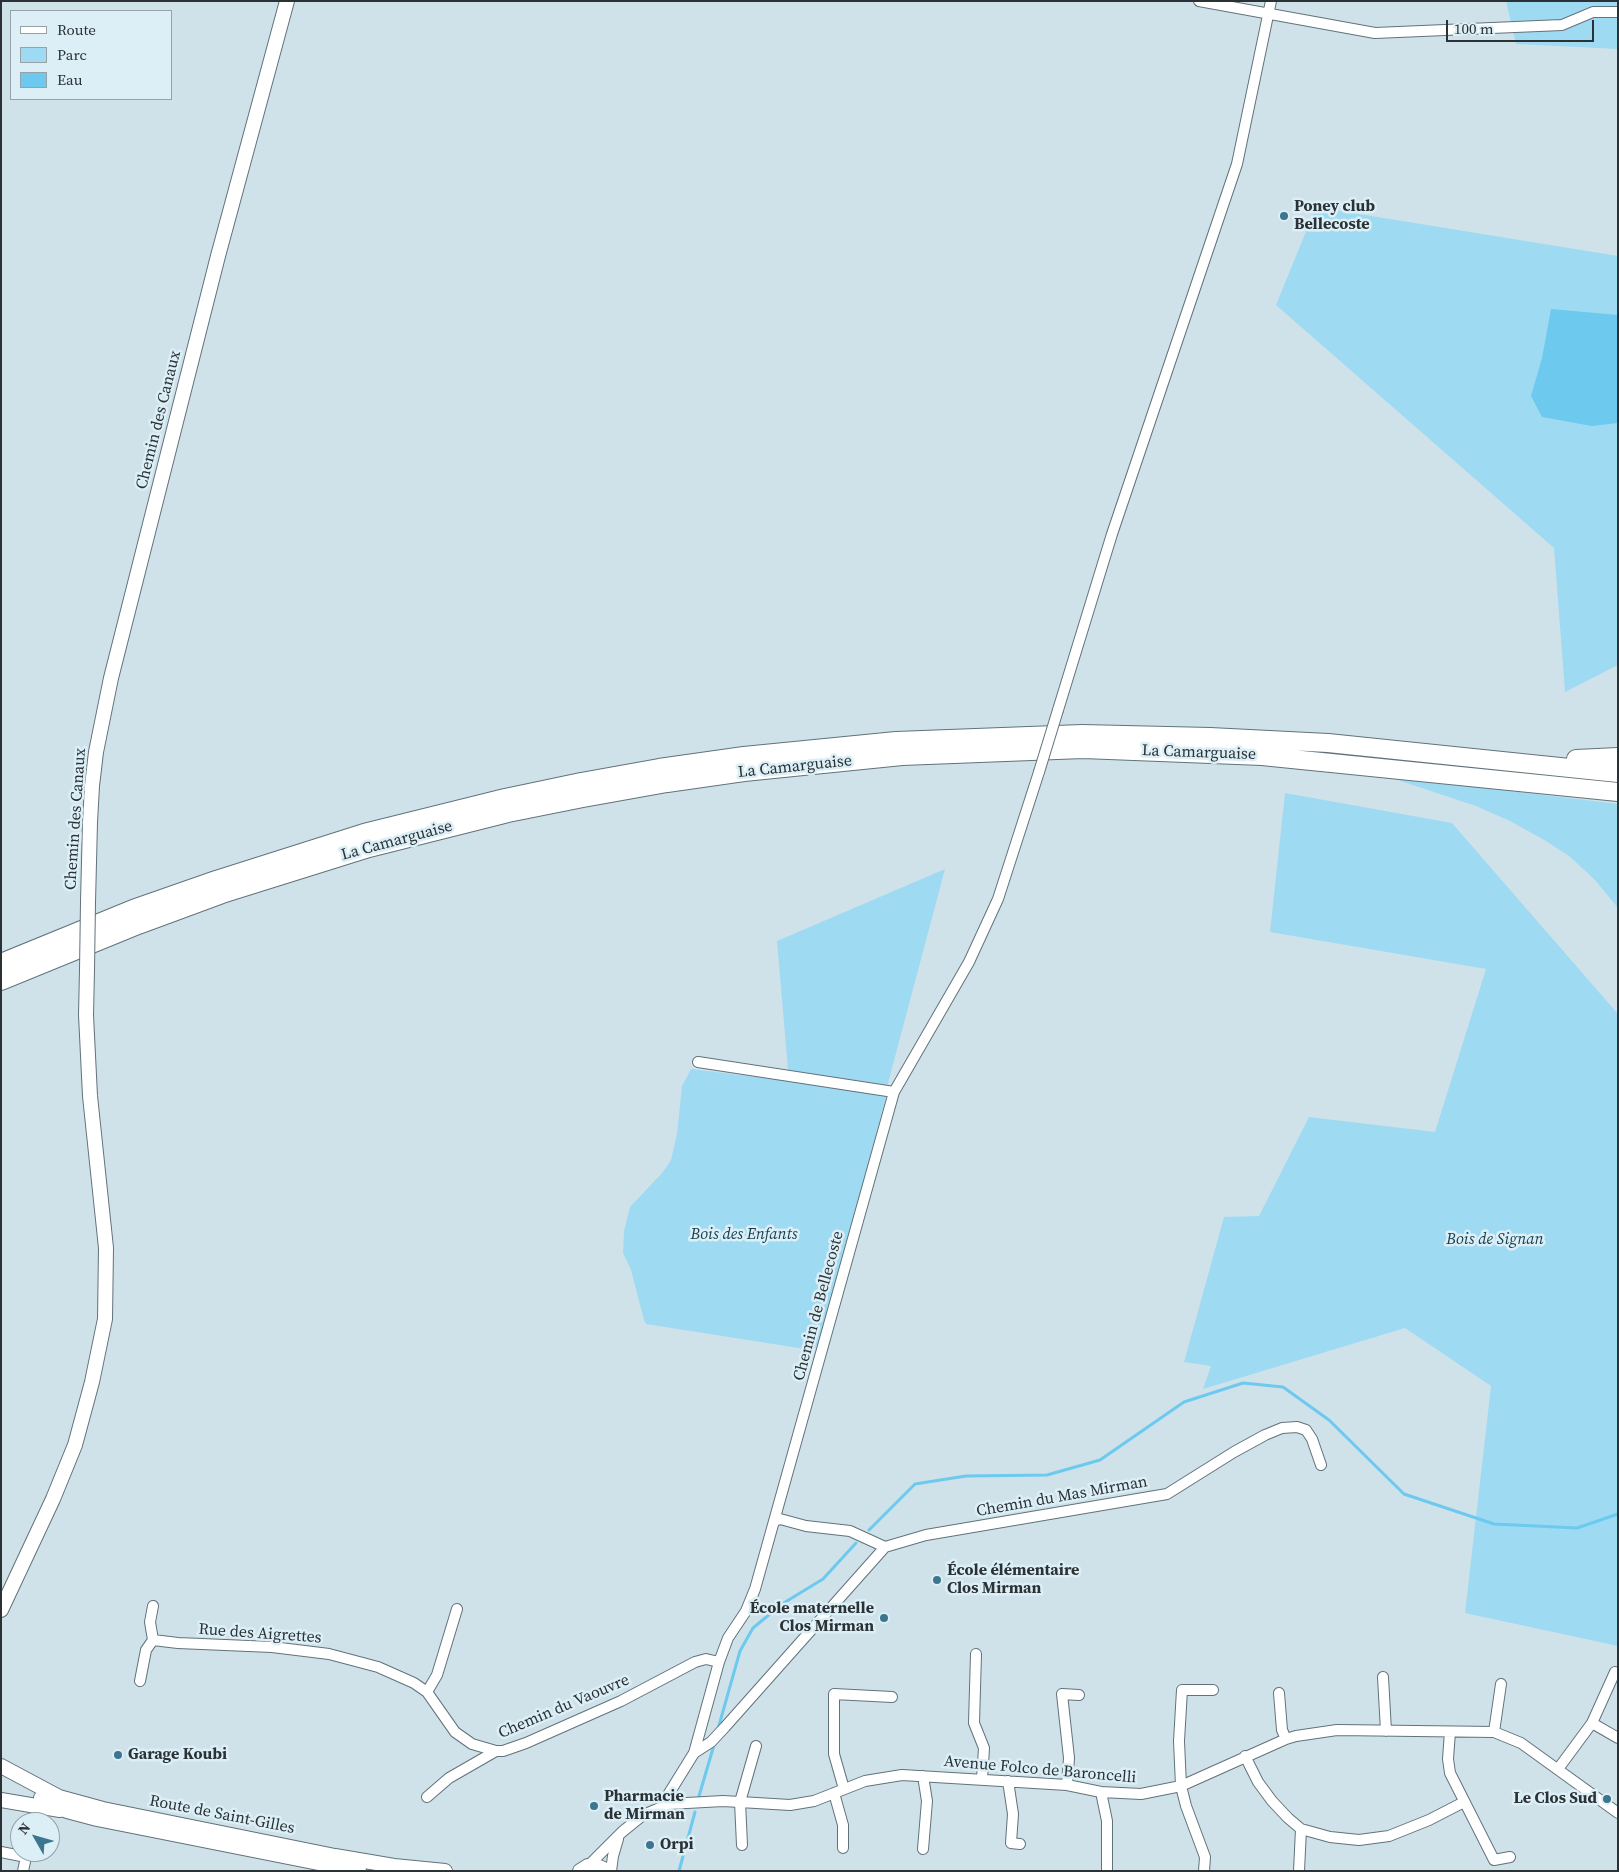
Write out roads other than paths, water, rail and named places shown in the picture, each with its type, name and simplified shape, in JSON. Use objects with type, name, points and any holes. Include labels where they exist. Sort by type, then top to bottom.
[{"type":"highway","name":"La Camarguaise","points":[[1,963],[133,909],[355,835],[505,798],[659,768],[744,756],[848,745],[968,737],[1082,734],[1210,737],[1367,747],[1618,773]]},
{"type":"highway","points":[[1367,747],[1450,749],[1582,759],[1618,757]]},
{"type":"highway","name":"La Camarguaise","points":[[1,981],[138,924],[306,867],[434,831],[508,813],[591,796],[724,774],[902,756],[1083,749],[1205,753],[1325,761],[1618,792]]},
{"type":"highway","points":[[1205,753],[1300,766]]},
{"type":"main road","name":"Chemin des Canaux","points":[[1,1610],[53,1499],[75,1445],[92,1382],[105,1318],[106,1248],[90,1096],[86,1014],[92,786],[96,752],[111,678],[218,256],[287,1]]},
{"type":"main road","name":"Chemin des Canaux","points":[[1,1602],[12,1584]]},
{"type":"main road","name":"Route de Saint-Gilles","points":[[1,1766],[59,1796],[96,1807],[336,1856],[394,1866],[445,1871]]},
{"type":"main road","name":"Route de Saint-Gilles","points":[[1,1776],[67,1811],[97,1819],[359,1871]]},
{"type":"main road","points":[[1,1800],[67,1811]]},
{"type":"main road","points":[[582,1870],[599,1867],[610,1871]]},
{"type":"street","points":[[1199,1],[1376,33],[1562,25],[1593,12],[1618,12]]},
{"type":"street","name":"Chemin de Bellecoste","points":[[669,1804],[668,1795],[694,1753],[719,1662],[728,1638],[746,1610],[755,1589],[894,1092],[936,1022],[973,953],[998,899],[1115,526],[1237,164],[1271,1]]},
{"type":"street","points":[[698,1062],[894,1092]]},
{"type":"street","name":"Chemin du Mas Mirman","points":[[885,1547],[926,1535],[1167,1494],[1234,1452],[1282,1428],[1297,1427],[1306,1430],[1312,1439],[1321,1465]]},
{"type":"street","points":[[694,1753],[711,1742],[725,1727],[885,1547],[850,1531],[806,1526],[780,1519],[774,1521]]},
{"type":"street","points":[[140,1681],[146,1650],[153,1640],[150,1622],[153,1606]]},
{"type":"street","points":[[427,1692],[437,1675],[457,1609]]},
{"type":"street","name":"Rue des Aigrettes","points":[[153,1640],[178,1643],[272,1647],[328,1654],[378,1666],[414,1683],[427,1692],[455,1732],[472,1744],[496,1751]]},
{"type":"street","points":[[976,1654],[974,1723],[984,1748],[982,1780]]},
{"type":"street","name":"Chemin du Vaouvre","points":[[427,1797],[448,1778],[496,1751],[504,1751],[621,1701],[695,1662],[706,1659],[719,1662]]},
{"type":"street","points":[[1558,1770],[1592,1724],[1615,1672]]},
{"type":"street","points":[[1383,1677],[1386,1731]]},
{"type":"street","points":[[1494,1732],[1501,1684]]},
{"type":"street","points":[[1204,1871],[1204,1857],[1181,1786],[1179,1741],[1182,1690],[1213,1690]]},
{"type":"street","points":[[1279,1693],[1282,1730],[1286,1739]]},
{"type":"street","points":[[844,1789],[834,1754],[834,1694],[892,1697]]},
{"type":"street","points":[[1067,1784],[1069,1758],[1062,1694],[1080,1695]]},
{"type":"street","points":[[1592,1724],[1618,1738]]},
{"type":"street","name":"Avenue Folco de Baroncelli","points":[[669,1804],[723,1801],[790,1805],[814,1801],[865,1780],[902,1775],[1067,1784],[1101,1792],[1141,1794],[1181,1786],[1286,1739],[1337,1730],[1494,1732],[1521,1743],[1618,1813]]},
{"type":"street","points":[[1450,1732],[1448,1759],[1450,1772],[1464,1802],[1494,1860],[1510,1857]]},
{"type":"street","points":[[742,1845],[740,1802],[756,1746]]},
{"type":"street","points":[[1245,1756],[1258,1782],[1272,1801],[1301,1829],[1330,1837],[1359,1840],[1389,1836],[1429,1820],[1464,1802]]},
{"type":"street","points":[[923,1849],[927,1801],[924,1776]]},
{"type":"street","points":[[1008,1781],[1013,1814],[1011,1843],[1020,1844]]},
{"type":"street","points":[[1101,1792],[1107,1821],[1107,1870]]},
{"type":"street","points":[[834,1793],[843,1825],[843,1848]]},
{"type":"street","points":[[582,1870],[643,1815],[669,1804]]},
{"type":"street","points":[[1299,1871],[1301,1829]]},
{"type":"street","points":[[610,1871],[615,1843],[622,1832]]},
{"type":"street","points":[[1,1852],[26,1858],[23,1871]]},
{"type":"water","points":[[1551,309],[1618,315],[1618,423],[1592,426],[1542,417],[1531,396],[1542,358]]},
{"type":"waterway","points":[[869,1530],[915,1484],[966,1476],[1047,1475],[1100,1460],[1184,1402],[1243,1383],[1283,1387],[1329,1420],[1404,1494],[1494,1524],[1577,1528],[1618,1514]]},
{"type":"waterway","points":[[718,1729],[740,1651],[753,1628],[782,1604],[823,1579],[856,1543]]},
{"type":"waterway","points":[[699,1796],[714,1745]]},
{"type":"waterway","points":[[679,1871],[695,1812]]},
{"type":"place","name":"Poney club Bellecoste","points":[[1284,216]]},
{"type":"place","name":"École élémentaire Clos Mirman","points":[[937,1580]]},
{"type":"place","name":"École maternelle Clos Mirman","points":[[884,1618]]},
{"type":"place","name":"Garage Koubi","points":[[118,1755]]},
{"type":"place","name":"Le Clos Sud","points":[[1607,1799]]},
{"type":"place","name":"Pharmacie de Mirman","points":[[594,1806]]},
{"type":"place","name":"Orpi","points":[[650,1845]]},
{"type":"park label","name":"Bois des Enfants","points":[[744,1235]]},
{"type":"park label","name":"Bois de Signan","points":[[1495,1240]]}]
